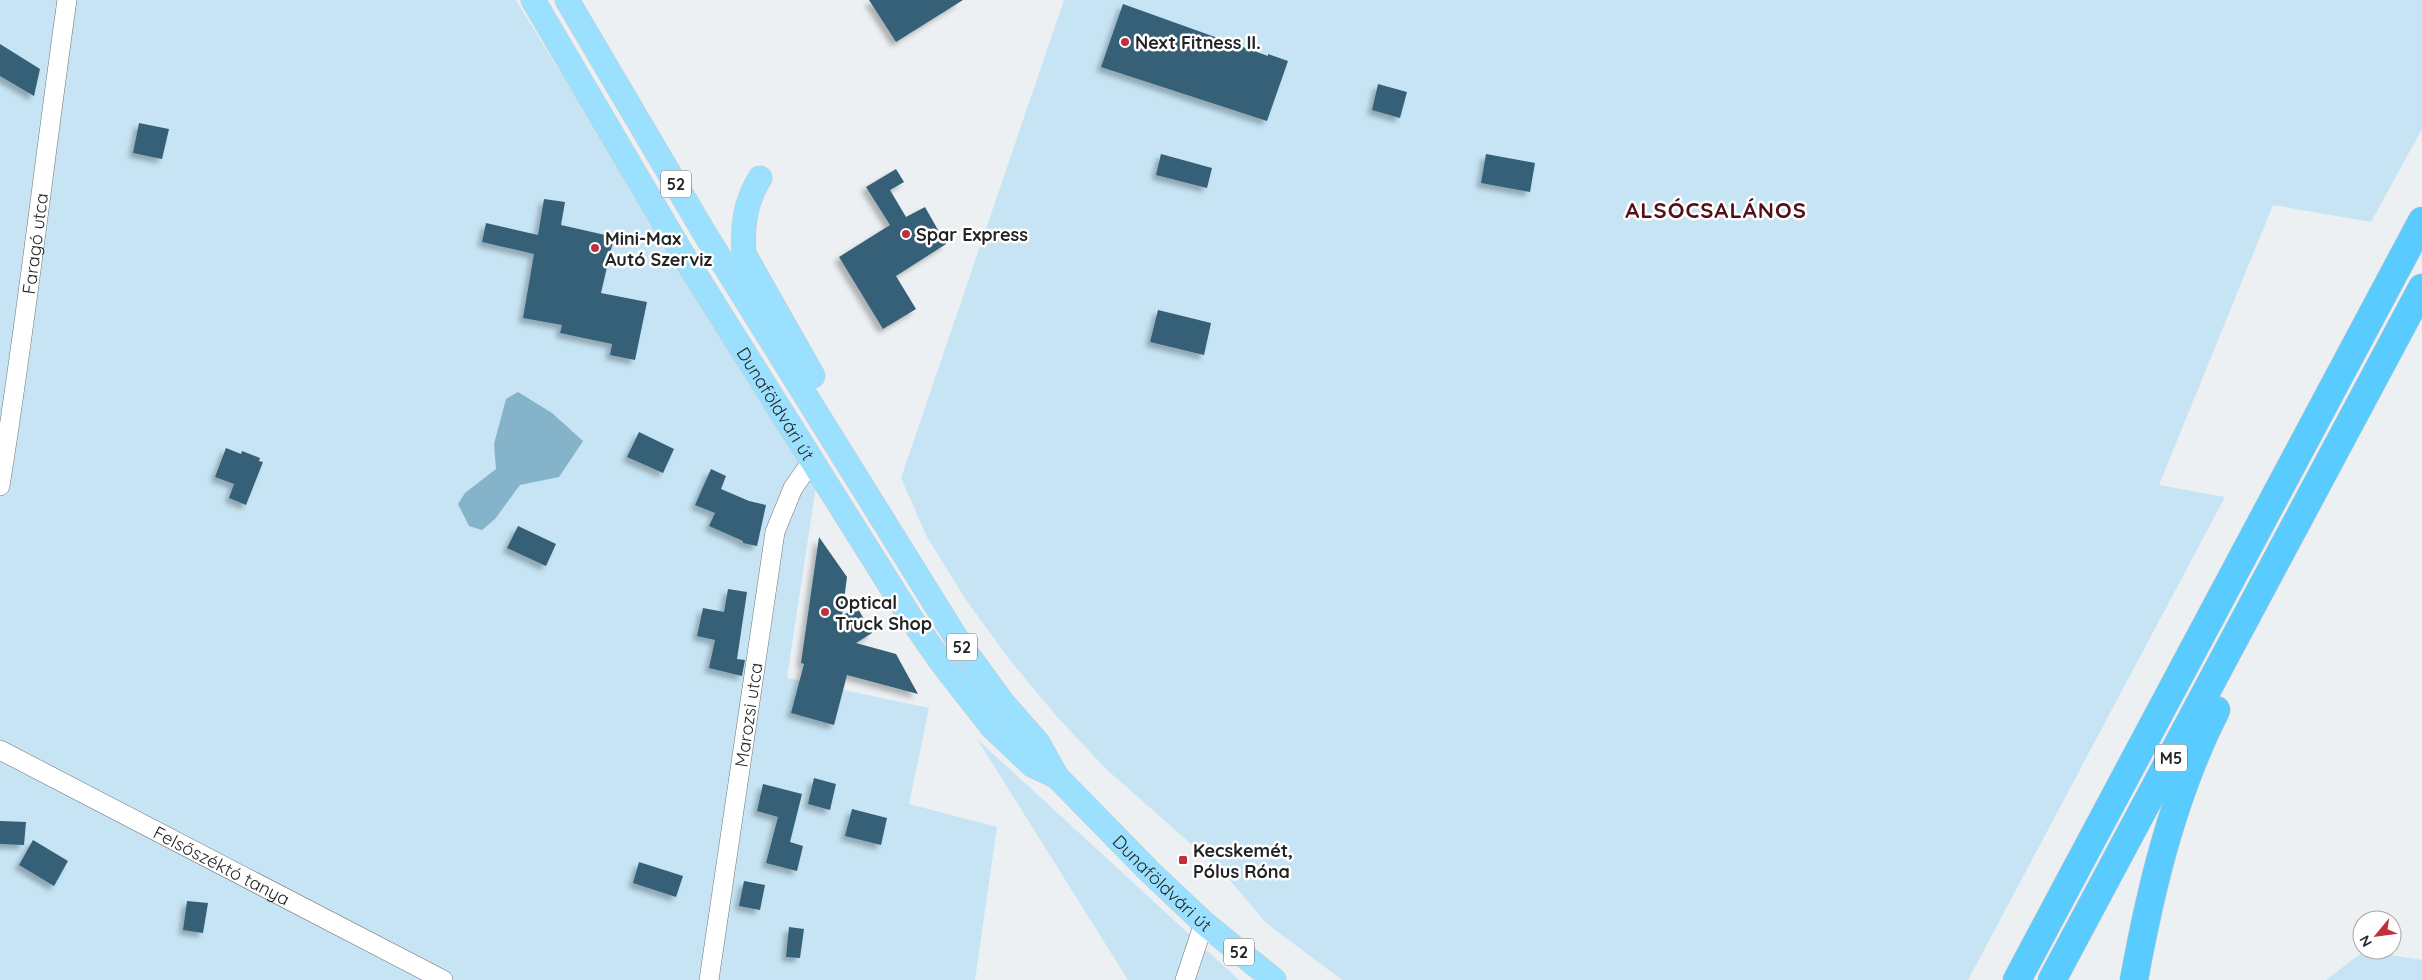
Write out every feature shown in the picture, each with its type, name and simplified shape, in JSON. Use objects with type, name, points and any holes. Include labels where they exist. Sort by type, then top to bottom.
[{"type":"highway","name":"M5","points":[[2017,980],[2422,221]]},
{"type":"highway","name":"M5","points":[[2052,980],[2422,288]]},
{"type":"highway","points":[[2134,980],[2148,907],[2166,832],[2204,733],[2279,587],[2291,535]]},
{"type":"main road","name":"Dunaföldvári út","points":[[533,0],[680,250],[910,617],[992,727],[1032,765],[1057,777]]},
{"type":"main road","name":"Dunaföldvári út","points":[[567,0],[700,225],[960,644],[1003,703],[1038,743],[1057,777],[1120,844],[1204,923],[1274,980]]},
{"type":"main road","points":[[760,178],[749,196],[743,235],[744,254],[818,384],[828,430]]},
{"type":"main road","points":[[788,366],[787,387],[813,443],[812,460]]},
{"type":"street","name":"Faragó utca","points":[[0,486],[8,382],[67,0]]},
{"type":"street","name":"Marozsi utca","points":[[709,980],[775,532],[792,488],[812,460]]},
{"type":"street","name":"Felsőszéktó tanya","points":[[0,750],[443,980]]},
{"type":"street","points":[[1184,980],[1204,923]]},
{"type":"shaded area","points":[[0,0],[516,0],[816,486],[787,678],[929,708],[909,804],[997,827],[975,980],[0,980]]},
{"type":"shaded area","points":[[1064,0],[2422,0],[2422,129],[2371,222],[2273,205],[2159,485],[2225,497],[1968,980],[1342,980],[1266,923],[1223,872],[1106,769],[1059,719],[1009,659],[966,600],[927,537],[901,478]]},
{"type":"shaded area","points":[[518,392],[552,413],[583,441],[559,477],[520,485],[495,519],[482,530],[469,526],[458,504],[465,493],[496,469],[494,444],[506,399]]},
{"type":"shaded area","points":[[977,739],[1239,980],[1128,980]]},
{"type":"shaded area","points":[[2402,957],[2422,960],[2422,980],[2326,980],[2352,960],[2402,960]]},
{"type":"building","points":[[869,0],[963,0],[896,42]]},
{"type":"building","points":[[1123,4],[1268,56],[1268,54],[1288,61],[1267,121],[1101,67]]},
{"type":"building","points":[[0,44],[40,69],[34,96],[0,76]]},
{"type":"building","points":[[1378,84],[1407,92],[1400,118],[1372,110]]},
{"type":"building","points":[[139,123],[169,129],[162,159],[133,153]]},
{"type":"building","points":[[1161,154],[1212,168],[1207,188],[1156,175]]},
{"type":"building","points":[[1486,154],[1535,163],[1530,192],[1481,183]]},
{"type":"building","points":[[896,169],[904,182],[890,190],[906,217],[925,207],[946,244],[896,276],[916,309],[883,329],[839,257],[890,225],[866,187]]},
{"type":"building","points":[[544,199],[565,202],[561,225],[614,237],[601,293],[647,302],[635,360],[610,355],[612,344],[560,333],[562,325],[523,318],[534,254],[482,242],[486,223],[538,235]]},
{"type":"building","points":[[1158,310],[1211,323],[1204,355],[1150,342]]},
{"type":"building","points":[[639,432],[674,449],[663,473],[627,457]]},
{"type":"building","points":[[226,448],[241,454],[242,451],[260,458],[259,461],[263,462],[246,505],[229,498],[234,484],[215,477]]},
{"type":"building","points":[[711,469],[726,476],[721,489],[749,501],[766,505],[757,546],[743,543],[743,541],[709,526],[715,513],[695,505]]},
{"type":"building","points":[[518,526],[556,544],[546,566],[507,548]]},
{"type":"building","name":"Optical Truck Shop","points":[[819,537],[847,577],[842,616],[857,607],[872,633],[856,643],[896,654],[918,694],[847,675],[834,725],[791,713],[804,664],[801,663]]},
{"type":"building","points":[[728,589],[747,592],[737,659],[745,660],[742,676],[709,668],[715,640],[697,636],[703,608],[724,612]]},
{"type":"building","points":[[814,778],[836,784],[830,810],[808,804]]},
{"type":"building","points":[[763,784],[802,794],[790,842],[803,846],[797,871],[766,863],[778,817],[757,811]]},
{"type":"building","points":[[852,809],[887,818],[881,845],[845,836]]},
{"type":"building","points":[[0,821],[26,822],[24,845],[0,844]]},
{"type":"building","points":[[33,840],[68,861],[54,886],[19,865]]},
{"type":"building","points":[[639,862],[683,876],[676,897],[633,883]]},
{"type":"building","points":[[744,881],[765,885],[760,910],[739,906]]},
{"type":"building","points":[[187,901],[208,903],[203,933],[183,930]]},
{"type":"building","points":[[789,927],[804,929],[800,958],[786,957]]},
{"type":"place","name":"Next Fitness II.","points":[[1125,42]]},
{"type":"place","name":"Spar Express","points":[[906,234]]},
{"type":"place","name":"Mini-Max Autó Szerviz","points":[[595,248]]},
{"type":"place","name":"Optical Truck Shop","points":[[825,612]]},
{"type":"place","name":"Kecskemét, Pólus Róna","points":[[1183,860]]},
{"type":"district","name":"ALSÓCSALÁNOS","points":[[1716,210]]}]
